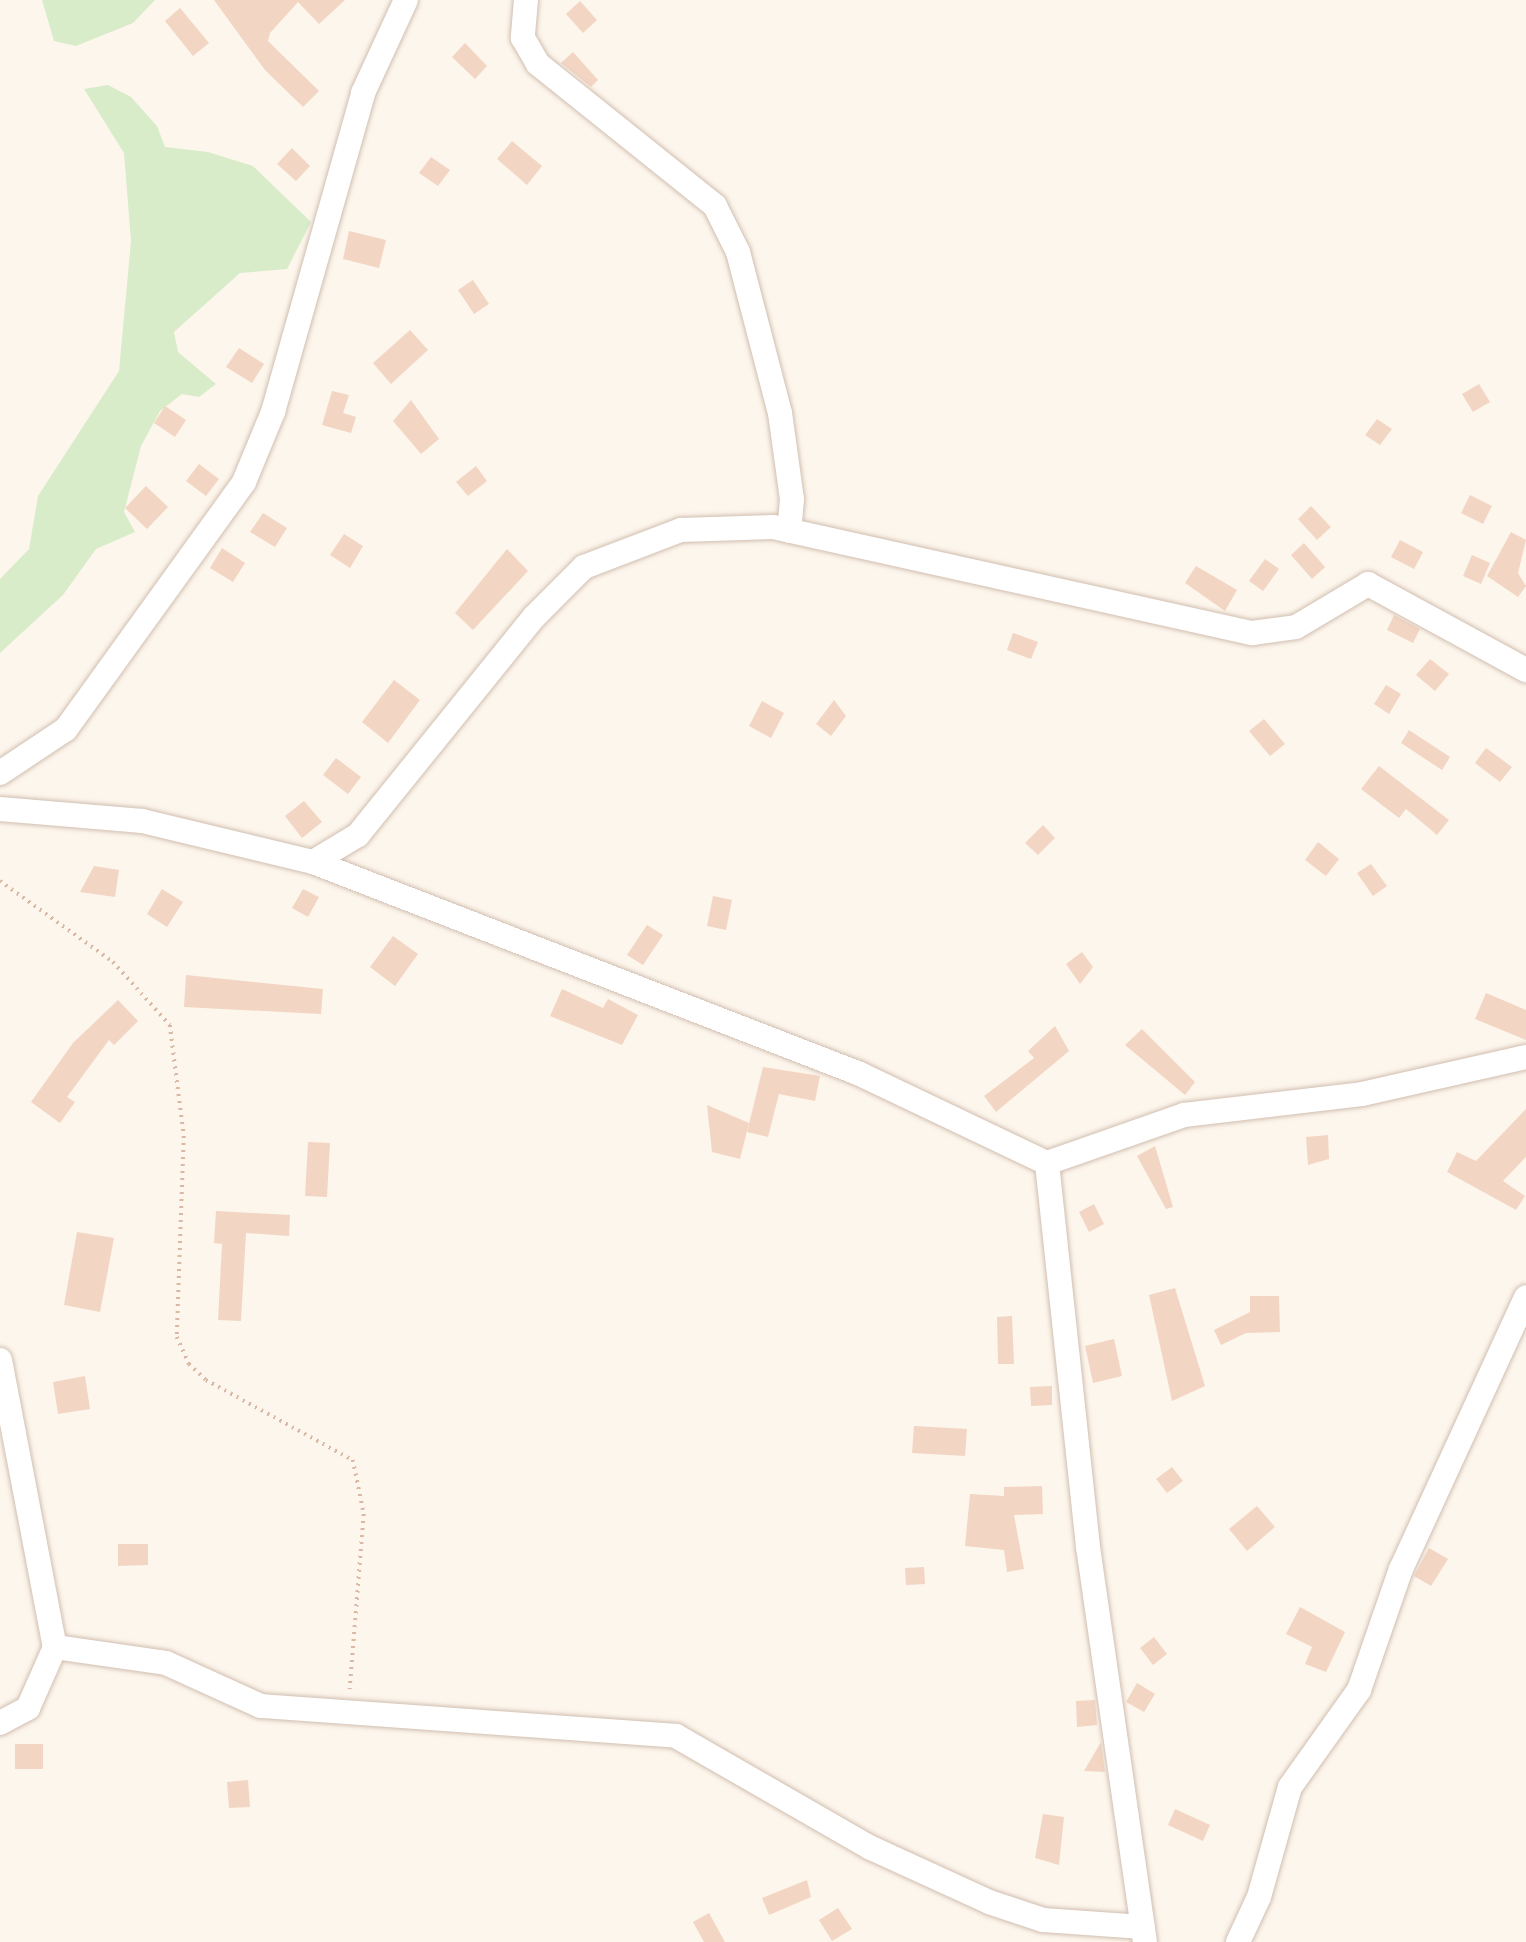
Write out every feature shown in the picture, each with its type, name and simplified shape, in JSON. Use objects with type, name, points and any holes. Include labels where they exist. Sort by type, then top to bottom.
[{"type":"street","points":[[0,773],[66,729],[244,482],[273,412],[363,93],[406,0]]},
{"type":"street","points":[[526,0],[523,38],[537,64],[715,206],[738,252],[780,413],[792,499],[789,531]]},
{"type":"street","points":[[313,862],[358,835],[534,617],[584,567],[681,530],[789,531],[1252,633],[1296,627],[1368,584],[1526,670]]},
{"type":"street","points":[[0,808],[142,821],[313,862],[860,1074],[1047,1163],[1184,1115],[1362,1094],[1526,1057]]},
{"type":"street","points":[[55,1647],[166,1663],[261,1706],[348,1717],[676,1736],[869,1847],[989,1902],[1042,1920],[1144,1935],[1088,1547],[1047,1163]]},
{"type":"street","points":[[1238,1942],[1259,1897],[1290,1787],[1359,1690],[1401,1569],[1526,1297]]},
{"type":"street","points":[[0,1360],[55,1647],[28,1708],[0,1723]]},
{"type":"path","points":[[0,881],[113,962],[170,1025],[184,1136],[177,1337],[189,1364],[206,1380],[353,1460],[364,1514],[348,1717]]},
{"type":"green space","points":[[42,0],[155,0],[133,23],[76,46],[54,41]]},
{"type":"green space","points":[[108,85],[131,97],[157,126],[165,147],[208,152],[253,166],[311,222],[287,269],[240,273],[174,332],[178,352],[216,384],[199,397],[182,394],[160,411],[141,446],[124,512],[135,532],[96,549],[63,595],[0,653],[0,579],[29,549],[38,496],[119,371],[131,241],[124,153],[84,89]]},
{"type":"building","points":[[214,0],[345,0],[319,24],[298,2],[270,33],[268,41],[319,91],[303,107],[265,70]]},
{"type":"building","points":[[580,1],[597,20],[583,33],[566,14]]},
{"type":"building","points":[[180,8],[209,43],[193,56],[165,21]]},
{"type":"building","points":[[465,43],[487,66],[475,79],[452,57]]},
{"type":"building","points":[[573,52],[598,80],[591,87],[561,63]]},
{"type":"building","points":[[512,141],[542,166],[527,185],[497,159]]},
{"type":"building","points":[[292,148],[310,166],[296,181],[277,164]]},
{"type":"building","points":[[431,157],[450,170],[438,186],[419,173]]},
{"type":"building","points":[[349,231],[386,240],[379,268],[343,259]]},
{"type":"building","points":[[473,280],[489,304],[474,314],[458,290]]},
{"type":"building","points":[[410,330],[428,350],[391,384],[373,363]]},
{"type":"building","points":[[239,348],[264,364],[252,383],[226,367]]},
{"type":"building","points":[[1479,384],[1490,402],[1473,412],[1462,394]]},
{"type":"building","points":[[332,391],[349,395],[343,413],[356,417],[351,433],[322,425]]},
{"type":"building","points":[[411,400],[439,439],[421,454],[393,421]]},
{"type":"building","points":[[165,406],[186,420],[175,437],[154,423]]},
{"type":"building","points":[[1377,419],[1392,429],[1380,445],[1365,435]]},
{"type":"building","points":[[199,464],[219,479],[206,496],[186,481]]},
{"type":"building","points":[[476,466],[487,481],[468,496],[456,482]]},
{"type":"building","points":[[146,486],[168,507],[147,529],[125,508]]},
{"type":"building","points":[[1470,495],[1492,506],[1483,524],[1461,513]]},
{"type":"building","points":[[1311,506],[1331,527],[1317,540],[1298,519]]},
{"type":"building","points":[[263,513],[287,528],[275,547],[250,532]]},
{"type":"building","points":[[1511,532],[1526,540],[1518,573],[1526,586],[1518,597],[1487,576]]},
{"type":"building","points":[[344,534],[363,546],[350,568],[330,555]]},
{"type":"building","points":[[1400,540],[1423,552],[1414,569],[1391,557]]},
{"type":"building","points":[[1304,543],[1325,567],[1312,579],[1291,555]]},
{"type":"building","points":[[222,548],[245,563],[233,582],[210,568]]},
{"type":"building","points":[[507,549],[528,571],[473,630],[455,613]]},
{"type":"building","points":[[1472,555],[1490,563],[1481,584],[1463,576]]},
{"type":"building","points":[[1265,559],[1279,569],[1263,591],[1249,581]]},
{"type":"building","points":[[1196,566],[1237,590],[1225,611],[1185,583]]},
{"type":"building","points":[[1394,615],[1420,629],[1413,643],[1387,630]]},
{"type":"building","points":[[1013,633],[1038,642],[1031,659],[1007,650]]},
{"type":"building","points":[[1430,659],[1449,674],[1435,691],[1416,675]]},
{"type":"building","points":[[394,680],[420,700],[388,743],[362,722]]},
{"type":"building","points":[[1386,685],[1401,694],[1389,714],[1374,704]]},
{"type":"building","points":[[834,700],[846,716],[831,736],[816,724]]},
{"type":"building","points":[[762,701],[784,713],[771,738],[749,726]]},
{"type":"building","points":[[1264,719],[1285,744],[1270,756],[1249,731]]},
{"type":"building","points":[[1409,730],[1450,757],[1442,770],[1401,743]]},
{"type":"building","points":[[1486,748],[1512,767],[1500,782],[1475,763]]},
{"type":"building","points":[[336,758],[361,777],[348,794],[323,775]]},
{"type":"building","points":[[1379,766],[1449,820],[1437,835],[1406,809],[1399,818],[1361,789]]},
{"type":"building","points":[[304,801],[322,822],[302,838],[285,816]]},
{"type":"building","points":[[1043,825],[1055,838],[1038,855],[1025,843]]},
{"type":"building","points":[[1318,842],[1339,859],[1326,876],[1305,860]]},
{"type":"building","points":[[1371,864],[1387,886],[1373,896],[1357,873]]},
{"type":"building","points":[[94,866],[119,870],[115,897],[80,892]]},
{"type":"building","points":[[162,889],[183,902],[167,927],[147,914]]},
{"type":"building","points":[[303,889],[319,897],[308,917],[292,908]]},
{"type":"building","points":[[713,896],[732,900],[726,930],[707,926]]},
{"type":"building","points":[[647,925],[663,935],[643,965],[627,955]]},
{"type":"building","points":[[393,936],[418,954],[395,986],[370,967]]},
{"type":"building","points":[[1082,952],[1093,967],[1080,984],[1066,964]]},
{"type":"building","points":[[186,975],[323,989],[321,1014],[184,1007]]},
{"type":"building","points":[[562,989],[603,1008],[608,999],[638,1015],[622,1045],[550,1016]]},
{"type":"building","points":[[1486,993],[1526,1010],[1526,1040],[1475,1019]]},
{"type":"building","points":[[118,1000],[138,1021],[114,1045],[109,1040],[67,1097],[75,1102],[60,1123],[31,1102],[73,1043]]},
{"type":"building","points":[[1055,1026],[1069,1051],[996,1112],[984,1096],[1034,1058],[1028,1051]]},
{"type":"building","points":[[1142,1029],[1195,1082],[1185,1095],[1125,1045]]},
{"type":"building","points":[[763,1067],[820,1076],[815,1101],[779,1094],[768,1137],[747,1132]]},
{"type":"building","points":[[707,1105],[749,1123],[740,1159],[712,1152]]},
{"type":"building","points":[[1526,1109],[1526,1157],[1503,1181],[1525,1196],[1516,1210],[1447,1172],[1457,1152],[1476,1161]]},
{"type":"building","points":[[1328,1135],[1329,1159],[1308,1165],[1306,1137]]},
{"type":"building","points":[[308,1142],[330,1143],[327,1197],[305,1196]]},
{"type":"building","points":[[1155,1146],[1173,1207],[1166,1209],[1137,1156]]},
{"type":"building","points":[[1094,1204],[1104,1224],[1089,1232],[1079,1212]]},
{"type":"building","points":[[216,1211],[290,1215],[289,1236],[246,1233],[241,1321],[218,1320],[222,1244],[214,1243]]},
{"type":"building","points":[[77,1232],[114,1238],[100,1312],[64,1305]]},
{"type":"building","points":[[1175,1288],[1205,1386],[1172,1401],[1149,1295]]},
{"type":"building","points":[[1250,1296],[1279,1296],[1280,1332],[1246,1333],[1221,1345],[1214,1330],[1250,1312]]},
{"type":"building","points":[[1012,1316],[1014,1364],[998,1364],[997,1317]]},
{"type":"building","points":[[1114,1339],[1122,1376],[1093,1383],[1085,1346]]},
{"type":"building","points":[[85,1376],[90,1409],[58,1414],[53,1382]]},
{"type":"building","points":[[1052,1386],[1052,1405],[1031,1406],[1030,1387]]},
{"type":"building","points":[[914,1426],[967,1429],[965,1456],[912,1453]]},
{"type":"building","points":[[1172,1467],[1183,1481],[1167,1493],[1156,1479]]},
{"type":"building","points":[[1042,1486],[1043,1514],[1014,1515],[1024,1569],[1007,1572],[1004,1550],[965,1546],[970,1494],[1004,1496],[1004,1487]]},
{"type":"building","points":[[1257,1506],[1275,1527],[1247,1551],[1229,1529]]},
{"type":"building","points":[[118,1544],[148,1544],[148,1565],[118,1566]]},
{"type":"building","points":[[1429,1548],[1448,1559],[1431,1586],[1414,1576]]},
{"type":"building","points":[[924,1567],[925,1584],[906,1585],[905,1568]]},
{"type":"building","points":[[1300,1607],[1345,1632],[1326,1672],[1305,1664],[1312,1647],[1286,1634]]},
{"type":"building","points":[[1154,1637],[1167,1654],[1153,1665],[1140,1648]]},
{"type":"building","points":[[1137,1683],[1155,1694],[1144,1712],[1126,1702]]},
{"type":"building","points":[[1095,1700],[1097,1725],[1077,1727],[1076,1701]]},
{"type":"building","points":[[1101,1742],[1105,1772],[1084,1771]]},
{"type":"building","points":[[15,1744],[43,1744],[43,1769],[15,1769]]},
{"type":"building","points":[[248,1780],[250,1807],[229,1808],[227,1782]]},
{"type":"building","points":[[1175,1809],[1210,1825],[1203,1841],[1168,1825]]},
{"type":"building","points":[[1043,1814],[1064,1817],[1059,1865],[1035,1858]]},
{"type":"building","points":[[807,1880],[811,1897],[769,1915],[762,1898]]},
{"type":"building","points":[[838,1908],[852,1929],[832,1941],[819,1920]]},
{"type":"building","points":[[709,1913],[725,1942],[704,1942],[693,1922]]}]
